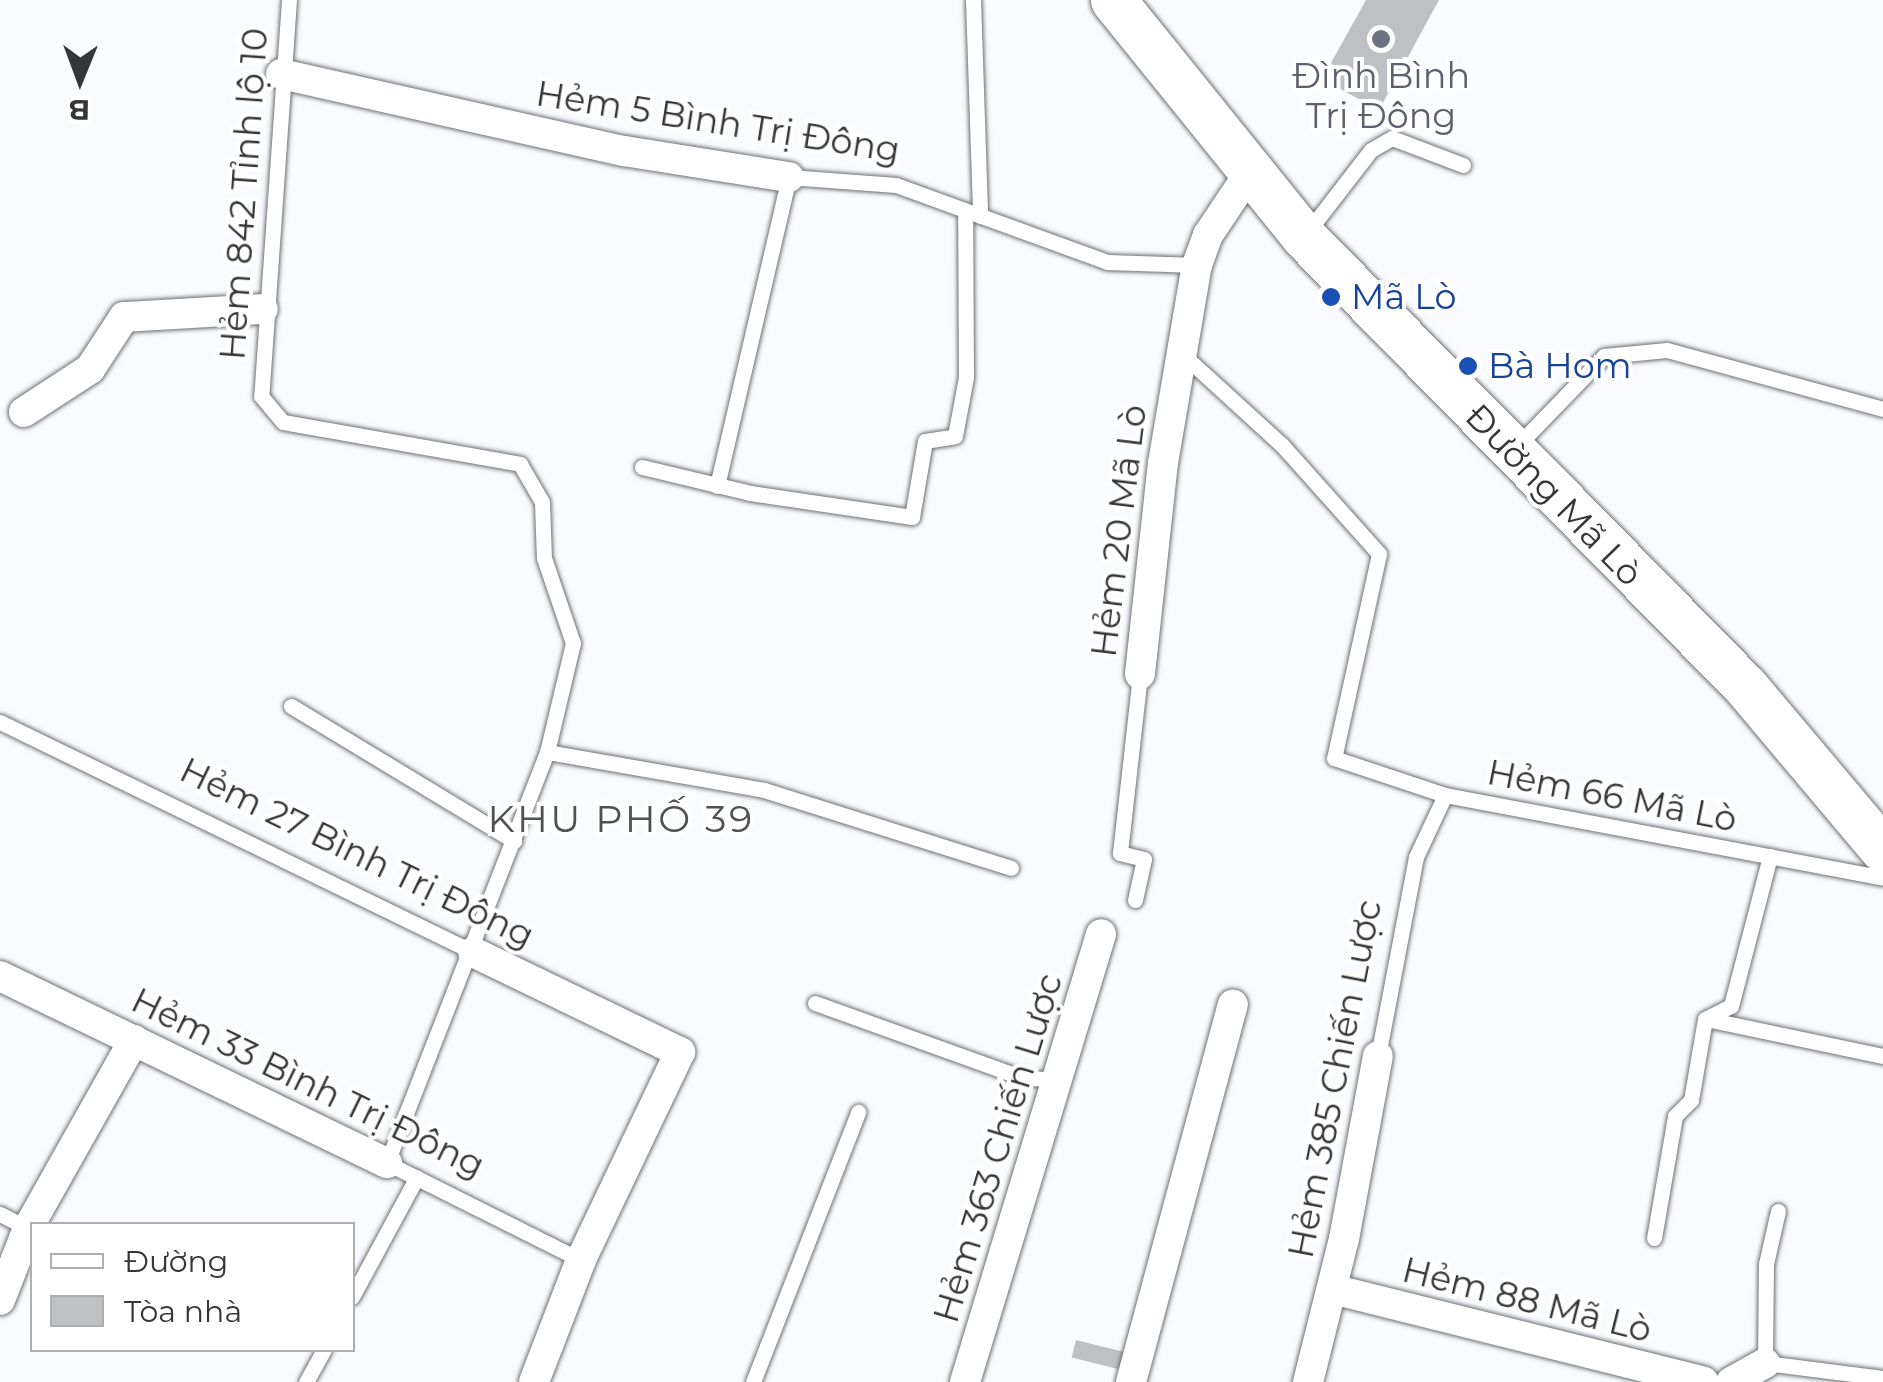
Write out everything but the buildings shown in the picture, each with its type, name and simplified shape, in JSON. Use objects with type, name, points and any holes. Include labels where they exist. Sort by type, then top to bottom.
[{"type":"main road","name":"Đường Mã Lò","points":[[1113,0],[1304,237],[1744,686],[1883,850]]},
{"type":"street","name":"Hẻm 5 Bình Trị Đông","points":[[281,74],[624,150],[788,178]]},
{"type":"street","name":"Hẻm 20 Mã Lò","points":[[1140,674],[1180,352],[1196,265],[1208,235],[1252,168]]},
{"type":"street","points":[[24,412],[90,369],[124,316],[263,309]]},
{"type":"street","name":"Hẻm 363 Chiến Lược","points":[[964,1382],[1101,934]]},
{"type":"street","name":"Hẻm 27 Bình Trị Đông","points":[[473,952],[680,1052],[582,1260]]},
{"type":"street","name":"Hẻm 33 Bình Trị Đông","points":[[0,976],[388,1163]]},
{"type":"street","points":[[1132,1382],[1234,1005]]},
{"type":"street","points":[[31,1222],[134,1040]]},
{"type":"street","name":"Hẻm 385 Chiến Lược","points":[[1308,1382],[1332,1289],[1378,1056]]},
{"type":"street","points":[[0,1300],[30,1224]]},
{"type":"street","points":[[534,1382],[582,1260]]},
{"type":"street","name":"Hẻm 88 Mã Lò","points":[[1332,1289],[1704,1382]]},
{"type":"street","points":[[1731,1382],[1765,1362]]},
{"type":"lane","points":[[642,467],[717,486],[912,517],[925,441],[955,436],[966,376],[973,0]]},
{"type":"lane","name":"Hẻm 842 Tỉnh lộ 10","points":[[285,1],[260,396],[283,422],[520,464],[542,502],[544,558],[573,643],[547,752],[473,952],[388,1163]]},
{"type":"lane","points":[[1304,237],[1371,150],[1392,138],[1462,164]]},
{"type":"lane","points":[[717,486],[788,178]]},
{"type":"lane","name":"Hẻm 5 Bình Trị Đông","points":[[788,178],[896,185],[1107,262],[1196,265]]},
{"type":"lane","points":[[1512,451],[1604,356],[1667,350],[1883,410]]},
{"type":"lane","name":"Hẻm 66 Mã Lò","points":[[1180,352],[1282,444],[1379,554],[1334,758],[1445,795],[1883,878]]},
{"type":"lane","name":"Hẻm 20 Mã Lò","points":[[1135,900],[1144,860],[1120,853],[1140,674]]},
{"type":"lane","points":[[291,706],[514,842]]},
{"type":"lane","name":"Hẻm 27 Bình Trị Đông","points":[[0,722],[473,952]]},
{"type":"lane","points":[[547,752],[764,790],[1011,868]]},
{"type":"lane","name":"Hẻm 385 Chiến Lược","points":[[1378,1056],[1416,856],[1445,795]]},
{"type":"lane","points":[[1704,1018],[1731,1006],[1770,856]]},
{"type":"lane","points":[[815,1003],[1021,1077],[1059,1080]]},
{"type":"lane","points":[[1704,1018],[1883,1056]]},
{"type":"lane","points":[[1654,1238],[1675,1116],[1690,1100],[1704,1018]]},
{"type":"lane","points":[[753,1382],[858,1112]]},
{"type":"lane","name":"Hẻm 33 Bình Trị Đông","points":[[388,1163],[582,1260]]},
{"type":"lane","points":[[355,1291],[417,1177]]},
{"type":"lane","points":[[1778,1211],[1766,1264],[1765,1362],[1883,1378]]},
{"type":"lane","points":[[0,1214],[28,1228]]},
{"type":"lane","points":[[306,1382],[323,1352]]},
{"type":"place","name":"Đình Bình Trị Đông","points":[[1381,39]]},
{"type":"place","name":"Mã Lò","points":[[1331,297]]},
{"type":"place","name":"Bà Hom","points":[[1468,366]]},
{"type":"district","name":"KHU PHỐ 39","points":[[621,819]]}]
